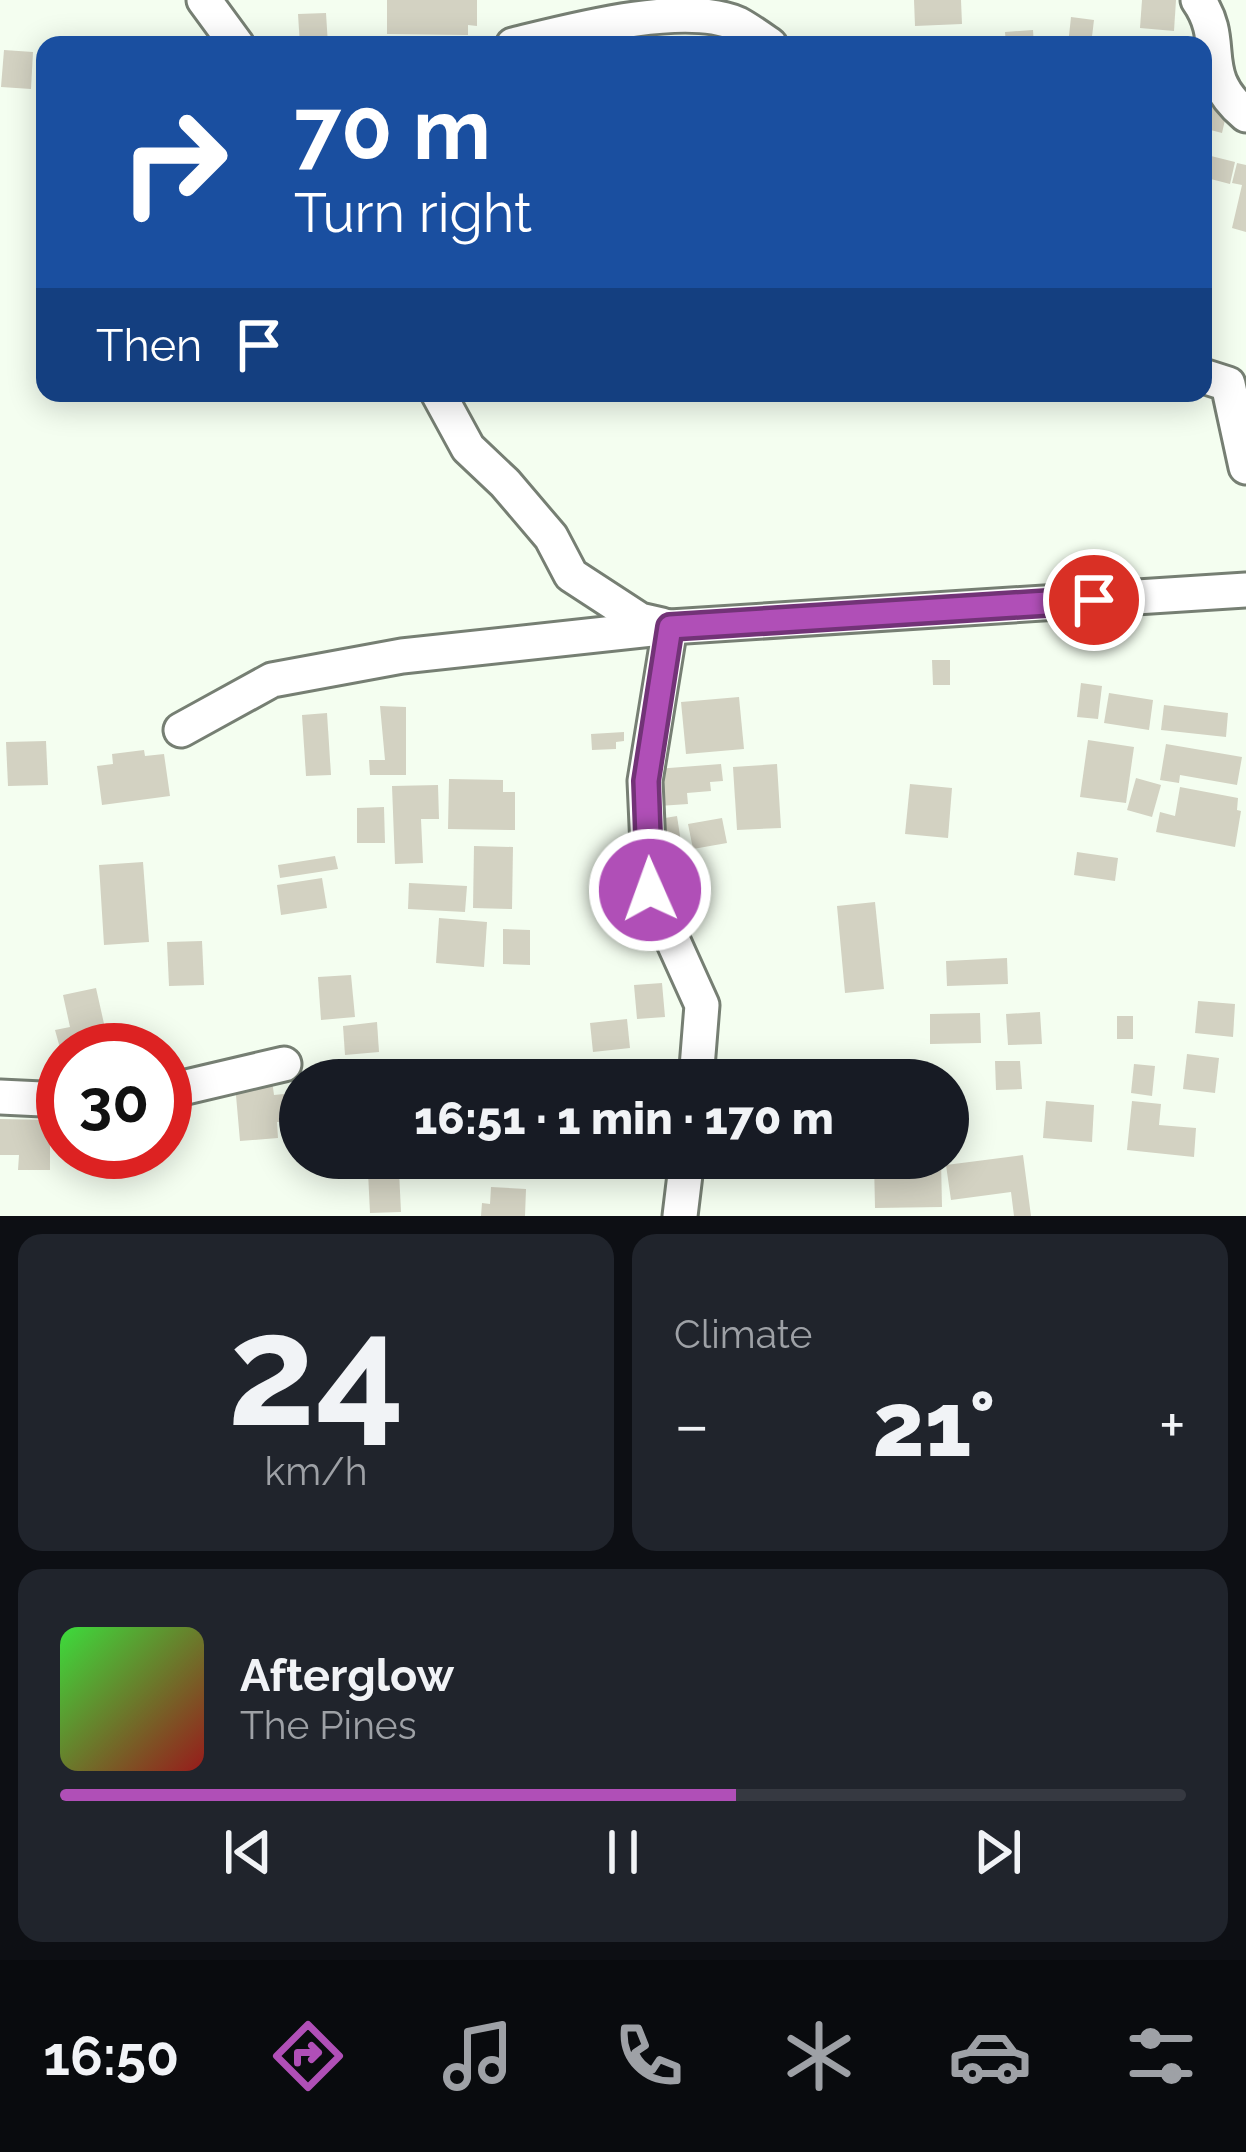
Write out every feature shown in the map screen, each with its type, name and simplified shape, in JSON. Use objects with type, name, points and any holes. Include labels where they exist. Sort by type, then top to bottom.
[{"type":"street","points":[[204,0],[230,36]]},
{"type":"street","points":[[1198,0],[1210,18],[1219,88],[1246,115]]},
{"type":"street","points":[[552,36],[693,16],[738,24],[756,36]]},
{"type":"street","points":[[1226,384],[1246,467]]},
{"type":"street","points":[[443,402],[469,448],[551,537],[571,575],[640,620],[670,627]]},
{"type":"street","points":[[181,730],[272,680],[402,656],[670,627],[1246,590]]},
{"type":"street","points":[[670,627],[646,781],[650,890],[702,1005],[698,1059]]},
{"type":"street","points":[[192,1086],[279,1065]]},
{"type":"street","points":[[0,1097],[36,1099]]},
{"type":"street","points":[[680,1216],[684,1179]]},
{"type":"building","points":[[387,0],[477,0],[477,26],[468,25],[468,35],[387,34]]},
{"type":"building","points":[[914,0],[961,0],[962,24],[915,26]]},
{"type":"building","points":[[1142,0],[1176,0],[1174,31],[1140,28]]},
{"type":"building","points":[[326,13],[327,36],[299,36],[298,14]]},
{"type":"building","points":[[1071,17],[1094,20],[1092,36],[1069,36]]},
{"type":"building","points":[[1033,30],[1033,36],[1005,36],[1005,32]]},
{"type":"building","points":[[4,50],[33,52],[31,89],[1,87]]},
{"type":"building","points":[[1212,103],[1228,107],[1222,133],[1212,130]]},
{"type":"building","points":[[1212,156],[1235,162],[1230,184],[1212,179]]},
{"type":"building","points":[[1237,163],[1246,165],[1246,232],[1232,228],[1242,185],[1232,183]]},
{"type":"building","points":[[932,660],[950,660],[950,685],[933,685]]},
{"type":"building","points":[[1081,683],[1102,686],[1098,719],[1077,717]]},
{"type":"building","points":[[1109,693],[1153,700],[1149,730],[1104,723]]},
{"type":"building","points":[[739,697],[744,749],[686,754],[681,702]]},
{"type":"building","points":[[1164,705],[1228,713],[1226,737],[1161,730]]},
{"type":"building","points":[[380,706],[406,707],[406,775],[370,775],[369,760],[385,760]]},
{"type":"building","points":[[327,713],[331,775],[306,776],[302,715]]},
{"type":"building","points":[[624,732],[624,741],[616,742],[616,749],[592,750],[591,734]]},
{"type":"building","points":[[1088,740],[1134,747],[1126,803],[1080,797]]},
{"type":"building","points":[[46,741],[48,785],[8,786],[6,742]]},
{"type":"building","points":[[1166,744],[1242,757],[1237,785],[1180,775],[1179,783],[1160,780]]},
{"type":"building","points":[[144,750],[145,756],[164,754],[170,796],[102,805],[97,766],[113,764],[112,754]]},
{"type":"building","points":[[721,764],[723,781],[710,782],[711,791],[687,793],[688,804],[659,806],[656,769]]},
{"type":"building","points":[[777,764],[781,828],[737,830],[733,767]]},
{"type":"building","points":[[1136,778],[1161,785],[1152,817],[1127,810]]},
{"type":"building","points":[[449,779],[503,780],[503,792],[515,792],[515,830],[448,829]]},
{"type":"building","points":[[910,784],[952,788],[948,838],[905,834]]},
{"type":"building","points":[[438,785],[439,819],[421,819],[423,863],[395,864],[392,786]]},
{"type":"building","points":[[1180,787],[1238,798],[1237,810],[1241,811],[1235,847],[1156,832],[1160,812],[1175,816]]},
{"type":"building","points":[[384,807],[385,843],[357,843],[357,808]]},
{"type":"building","points":[[677,816],[682,849],[658,852],[653,820]]},
{"type":"building","points":[[722,818],[727,843],[693,849],[688,824]]},
{"type":"building","points":[[474,846],[513,847],[512,909],[473,908]]},
{"type":"building","points":[[1077,852],[1118,858],[1115,881],[1074,875]]},
{"type":"building","points":[[335,856],[338,869],[280,878],[278,865]]},
{"type":"building","points":[[143,862],[149,942],[104,945],[99,865]]},
{"type":"building","points":[[322,878],[327,908],[281,915],[277,885]]},
{"type":"building","points":[[409,883],[467,886],[465,912],[408,909]]},
{"type":"building","points":[[875,902],[884,989],[845,993],[837,906]]},
{"type":"building","points":[[439,918],[487,922],[484,967],[436,963]]},
{"type":"building","points":[[503,929],[530,930],[530,965],[503,964]]},
{"type":"building","points":[[202,941],[204,985],[169,986],[167,942]]},
{"type":"building","points":[[1007,958],[1008,984],[947,986],[946,961]]},
{"type":"building","points":[[351,975],[355,1017],[321,1020],[318,977]]},
{"type":"building","points":[[662,983],[665,1017],[637,1019],[634,985]]},
{"type":"building","points":[[96,988],[104,1023],[69,1023],[63,995]]},
{"type":"building","points":[[1198,1001],[1235,1004],[1233,1037],[1195,1033]]},
{"type":"building","points":[[1040,1012],[1042,1044],[1008,1045],[1006,1014]]},
{"type":"building","points":[[980,1013],[981,1043],[930,1044],[930,1014]]},
{"type":"building","points":[[1117,1016],[1133,1016],[1133,1039],[1117,1039]]},
{"type":"building","points":[[627,1019],[630,1048],[593,1052],[590,1023]]},
{"type":"building","points":[[377,1022],[379,1052],[345,1055],[343,1026]]},
{"type":"building","points":[[1187,1054],[1219,1058],[1215,1093],[1183,1089]]},
{"type":"building","points":[[995,1061],[1020,1061],[1022,1089],[996,1090]]},
{"type":"building","points":[[1134,1064],[1155,1066],[1152,1096],[1131,1093]]},
{"type":"building","points":[[272,1080],[274,1095],[279,1094],[278,1138],[240,1141],[235,1084]]},
{"type":"building","points":[[1046,1101],[1094,1105],[1092,1142],[1043,1138]]},
{"type":"building","points":[[1132,1101],[1161,1104],[1159,1125],[1196,1128],[1194,1157],[1127,1150]]},
{"type":"building","points":[[0,1119],[36,1120],[36,1170],[18,1170],[19,1155],[0,1155]]},
{"type":"building","points":[[1023,1155],[1031,1216],[1014,1216],[1011,1192],[951,1200],[948,1179],[969,1179],[969,1162]]},
{"type":"building","points":[[368,1179],[399,1179],[401,1212],[370,1213]]},
{"type":"building","points":[[874,1179],[941,1179],[942,1207],[875,1208]]},
{"type":"building","points":[[491,1187],[526,1189],[525,1216],[481,1216],[482,1203],[490,1204]]},
{"type":"route","points":[[650,890],[646,781],[670,627],[1094,600]]}]
